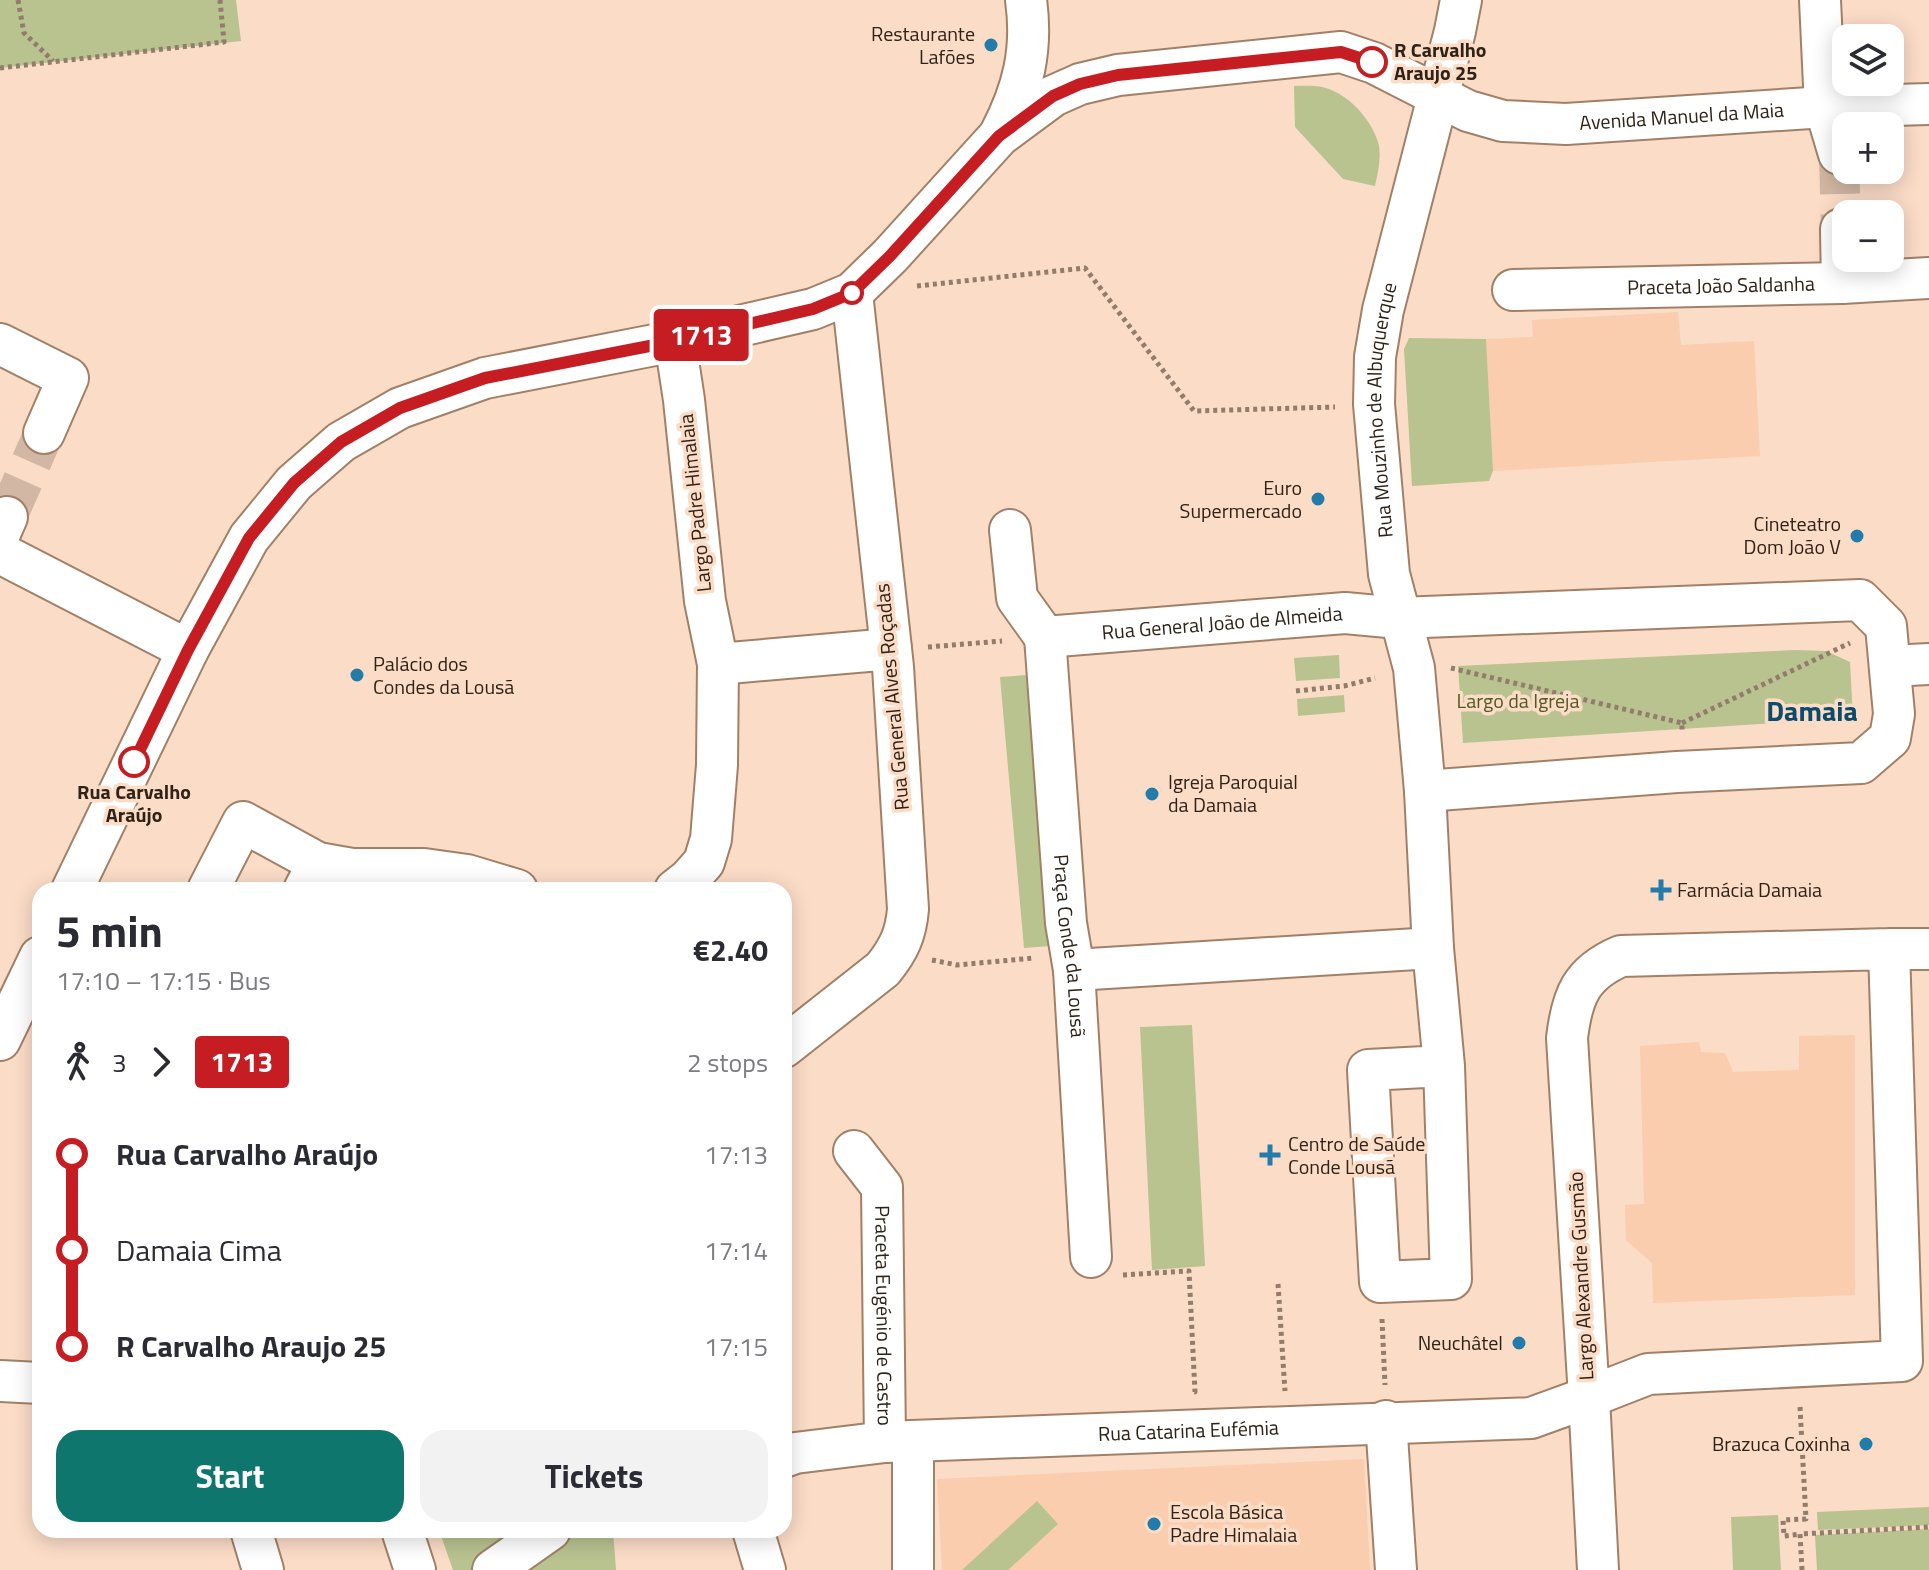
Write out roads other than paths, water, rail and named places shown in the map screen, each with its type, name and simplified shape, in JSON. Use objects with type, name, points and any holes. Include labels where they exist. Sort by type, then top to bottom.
[{"type":"street","name":"Rua Mouzinho de Albuquerque","points":[[1444,1066],[1368,1070],[1380,1282],[1451,1279],[1444,1066],[1414,668],[1416,618],[1389,574],[1374,404],[1375,357],[1383,310],[1461,0]]},
{"type":"street","points":[[1820,0],[1825,107],[1832,130]]},
{"type":"street","points":[[1028,11],[1043,50],[1060,63],[1082,72],[1118,75]]},
{"type":"street","points":[[999,136],[1024,79],[1028,53],[1028,11]]},
{"type":"street","points":[[76,882],[188,650],[249,538],[294,483],[341,442],[400,408],[485,378],[675,341],[813,309],[852,293],[890,256],[999,136],[1053,96],[1080,84],[1118,75],[1341,52],[1374,63],[1439,96]]},
{"type":"street","name":"Avenida Manuel da Maia","points":[[1439,96],[1468,111],[1503,121],[1566,124],[1825,107],[1929,104]]},
{"type":"street","points":[[1842,272],[1842,283]]},
{"type":"street","name":"Praceta João Saldanha","points":[[1513,290],[1842,283],[1929,278]]},
{"type":"street","name":"Rua General Alves Roçadas","points":[[792,1041],[883,969],[896,953],[906,932],[908,909],[891,649],[852,293]]},
{"type":"street","name":"Largo Padre Himalaia","points":[[675,341],[705,601],[718,664],[717,765],[711,839],[704,862],[685,882]]},
{"type":"street","points":[[0,344],[68,378],[44,433]]},
{"type":"street","points":[[1010,530],[1017,598],[1045,637]]},
{"type":"street","points":[[2,535],[188,650]]},
{"type":"street","points":[[1416,618],[1860,600],[1886,626],[1910,685],[1890,738],[1861,763],[1683,772],[1425,791]]},
{"type":"street","name":"Rua General João de Almeida","points":[[1045,637],[1345,613],[1416,618]]},
{"type":"street","name":"Praça Conde da Lousã","points":[[1045,637],[1066,923],[1061,963],[1091,1257]]},
{"type":"street","points":[[718,664],[891,649]]},
{"type":"street","points":[[212,882],[243,822],[311,876],[352,869],[424,869],[490,882]]},
{"type":"street","points":[[1061,963],[1433,948]]},
{"type":"street","name":"Largo Alexandre Gusmão","points":[[1889,949],[1902,1361],[1648,1374],[1589,1397],[1567,1038],[1570,1011],[1582,984],[1599,965],[1621,956],[1889,949],[1929,949]]},
{"type":"street","points":[[0,1040],[32,974]]},
{"type":"street","name":"Praceta Eugénio de Castro","points":[[854,1151],[882,1187],[899,1441],[913,1570]]},
{"type":"street","points":[[0,1381],[32,1383]]},
{"type":"street","points":[[1589,1397],[1598,1570]]},
{"type":"street","name":"Rua Catarina Eufémia","points":[[792,1454],[899,1441],[1531,1418],[1589,1397]]},
{"type":"street","points":[[1386,1421],[1396,1570]]},
{"type":"street","points":[[405,1538],[415,1570]]},
{"type":"street","points":[[493,1570],[539,1538]]},
{"type":"street","points":[[755,1538],[765,1570]]},
{"type":"tunnel","points":[[1840,184],[1840,200]]},
{"type":"tunnel","points":[[7,517],[44,433]]},
{"type":"place","name":"Restaurante Lafões","points":[[991,45]]},
{"type":"place","name":"R Carvalho Araujo 25","points":[[1372,62]]},
{"type":"place","name":"Euro Supermercado","points":[[1318,499]]},
{"type":"place","name":"Cineteatro Dom João V","points":[[1857,536]]},
{"type":"place","name":"Palácio dos Condes da Lousã","points":[[357,675]]},
{"type":"place","name":"Rua Carvalho Araújo","points":[[134,762]]},
{"type":"place","name":"Igreja Paroquial da Damaia","points":[[1152,794]]},
{"type":"place","name":"Farmácia Damaia","points":[[1661,890]]},
{"type":"place","name":"Centro de Saúde Conde Lousã","points":[[1270,1155]]},
{"type":"place","name":"Neuchâtel","points":[[1519,1343]]},
{"type":"place","name":"Brazuca Coxinha","points":[[1866,1444]]},
{"type":"place","name":"Escola Básica Padre Himalaia","points":[[1154,1524]]},
{"type":"district","name":"Damaia","points":[[1812,711]]},
{"type":"park label","name":"Largo da Igreja","points":[[1518,701]]}]
